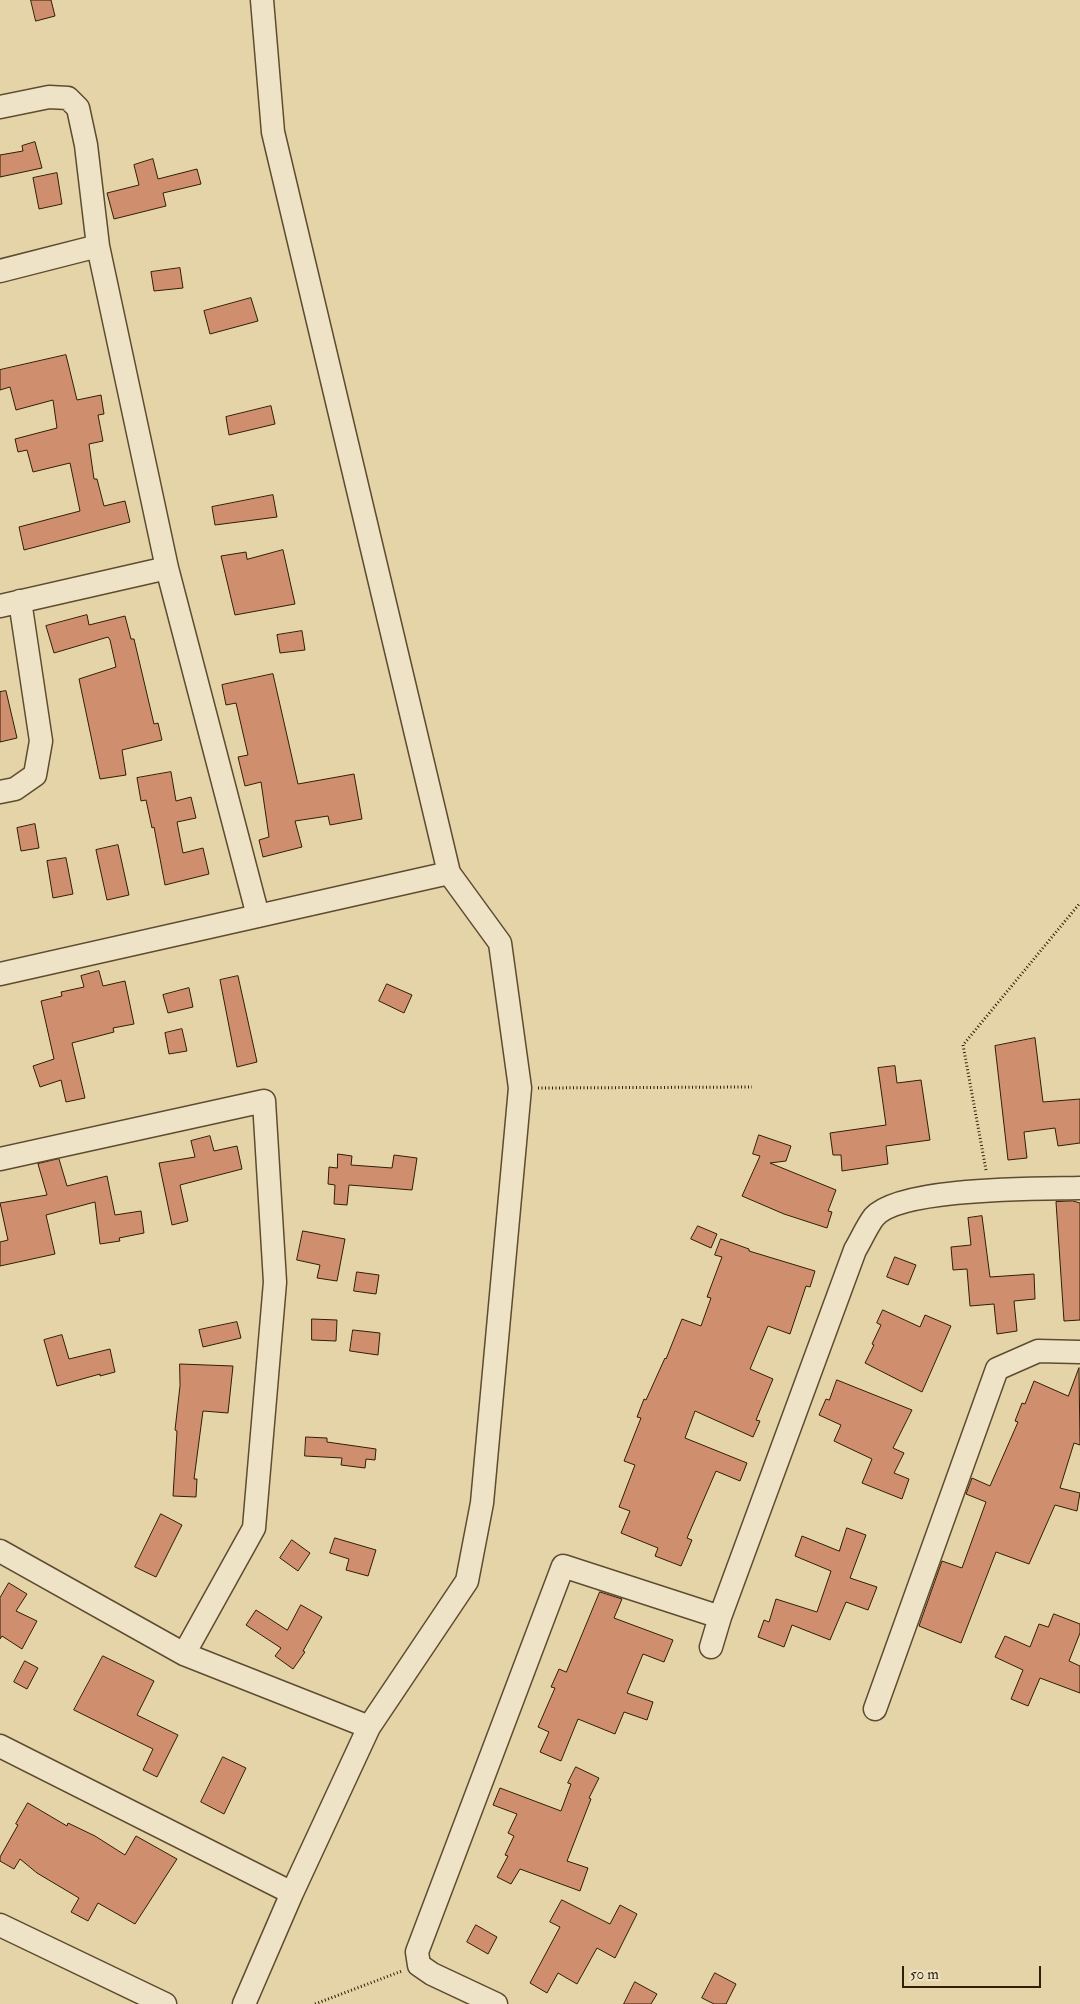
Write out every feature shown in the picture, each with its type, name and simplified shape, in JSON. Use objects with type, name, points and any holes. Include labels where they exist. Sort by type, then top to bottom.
[{"type":"street","points":[[244,2004],[292,1892],[369,1728],[467,1581],[482,1504],[520,1088],[500,943],[449,873],[273,132],[262,0]]},
{"type":"street","points":[[0,108],[49,97],[68,98],[78,108],[86,145],[98,246],[167,568],[258,916]]},
{"type":"street","points":[[0,271],[98,246]]},
{"type":"street","points":[[0,792],[15,788],[35,775],[41,741],[10,603],[167,568]]},
{"type":"street","points":[[0,974],[449,873]]},
{"type":"street","points":[[0,1159],[264,1101],[276,1282],[254,1528],[184,1654]]},
{"type":"street","points":[[712,1647],[720,1617],[855,1250],[875,1216],[905,1200],[990,1190],[1080,1188]]},
{"type":"street","points":[[875,1709],[998,1369],[1038,1351],[1080,1352]]},
{"type":"street","points":[[0,1551],[184,1654],[369,1728]]},
{"type":"street","points":[[496,2004],[432,1974],[419,1965],[417,1952],[563,1566],[720,1617]]},
{"type":"street","points":[[0,1746],[292,1892]]},
{"type":"street","points":[[0,1925],[165,2004]]},
{"type":"path","points":[[990,1190],[963,1045],[1080,903]]},
{"type":"path","points":[[520,1088],[630,1090],[752,1087]]},
{"type":"path","points":[[315,2004],[419,1965]]},
{"type":"building","points":[[31,0],[51,0],[55,16],[36,21]]},
{"type":"building","points":[[35,142],[42,168],[0,177],[0,155],[23,151],[22,146]]},
{"type":"building","points":[[153,159],[158,179],[197,169],[201,184],[163,193],[166,206],[114,219],[107,193],[139,185],[134,165]]},
{"type":"building","points":[[57,173],[62,204],[39,209],[33,178]]},
{"type":"building","points":[[180,268],[183,288],[154,291],[151,272]]},
{"type":"building","points":[[251,298],[258,321],[210,334],[204,311]]},
{"type":"building","points":[[66,355],[77,400],[101,395],[104,414],[98,415],[103,441],[89,444],[94,479],[97,479],[104,506],[125,501],[130,522],[24,550],[19,527],[80,511],[70,463],[33,472],[27,450],[18,452],[15,439],[57,428],[53,400],[16,410],[10,387],[0,390],[0,370]]},
{"type":"building","points":[[271,406],[275,424],[229,435],[226,417]]},
{"type":"building","points":[[273,495],[277,517],[215,525],[212,507]]},
{"type":"building","points":[[283,550],[295,604],[235,615],[221,556],[246,552],[247,559]]},
{"type":"building","points":[[87,615],[89,625],[125,616],[131,639],[134,639],[154,724],[158,723],[162,740],[122,750],[126,775],[100,779],[79,679],[116,667],[110,640],[108,637],[54,653],[46,626]]},
{"type":"building","points":[[302,631],[305,650],[280,653],[277,635]]},
{"type":"building","points":[[273,674],[298,784],[354,774],[362,819],[330,825],[328,816],[295,821],[302,847],[263,857],[259,840],[269,837],[261,782],[245,786],[238,757],[248,755],[236,703],[226,705],[222,685]]},
{"type":"building","points":[[6,691],[17,738],[0,742],[0,692]]},
{"type":"building","points":[[171,772],[176,801],[191,797],[196,818],[177,822],[183,853],[203,848],[209,874],[165,885],[154,827],[152,828],[146,800],[141,801],[137,778]]},
{"type":"building","points":[[35,824],[39,848],[21,851],[17,828]]},
{"type":"building","points":[[118,845],[129,895],[107,900],[96,850]]},
{"type":"building","points":[[66,858],[73,894],[53,898],[47,861]]},
{"type":"building","points":[[99,971],[103,986],[125,981],[134,1024],[113,1028],[114,1032],[72,1043],[85,1098],[66,1102],[61,1080],[40,1087],[33,1066],[54,1059],[41,1001],[62,996],[61,992],[84,987],[81,976]]},
{"type":"building","points":[[238,976],[257,1062],[237,1067],[220,980]]},
{"type":"building","points":[[387,984],[412,995],[404,1013],[379,1001]]},
{"type":"building","points":[[189,988],[193,1007],[168,1013],[163,995]]},
{"type":"building","points":[[182,1029],[187,1051],[169,1054],[165,1033]]},
{"type":"building","points":[[1035,1038],[1043,1102],[1080,1099],[1080,1143],[1058,1146],[1055,1128],[1024,1132],[1027,1158],[1008,1160],[995,1046]]},
{"type":"building","points":[[895,1066],[897,1083],[921,1080],[930,1140],[886,1146],[888,1164],[842,1171],[841,1155],[833,1155],[830,1133],[886,1125],[878,1068]]},
{"type":"building","points":[[759,1135],[791,1146],[786,1161],[770,1163],[836,1190],[828,1211],[832,1212],[827,1228],[784,1214],[742,1196],[760,1156],[753,1154]]},
{"type":"building","points":[[210,1136],[214,1151],[237,1146],[242,1169],[180,1185],[188,1221],[172,1225],[159,1163],[195,1157],[191,1141]]},
{"type":"building","points":[[338,1154],[352,1156],[351,1165],[392,1168],[394,1155],[417,1158],[412,1190],[349,1185],[347,1205],[334,1204],[335,1185],[328,1184],[329,1167],[337,1168]]},
{"type":"building","points":[[59,1159],[67,1186],[107,1176],[115,1215],[141,1211],[144,1233],[119,1238],[120,1241],[100,1244],[95,1202],[46,1215],[55,1254],[0,1266],[0,1242],[8,1240],[0,1203],[47,1195],[38,1164]]},
{"type":"building","points":[[1073,1201],[1080,1203],[1080,1320],[1064,1321],[1056,1202]]},
{"type":"building","points":[[982,1216],[990,1277],[1034,1274],[1035,1299],[1014,1301],[1017,1331],[997,1334],[994,1304],[970,1306],[967,1269],[953,1270],[951,1247],[971,1245],[968,1218]]},
{"type":"building","points":[[698,1226],[717,1234],[711,1248],[691,1239]]},
{"type":"building","points":[[303,1231],[345,1239],[337,1281],[317,1278],[320,1265],[297,1260]]},
{"type":"building","points":[[721,1239],[749,1249],[749,1251],[815,1271],[810,1287],[806,1286],[790,1334],[768,1326],[750,1369],[773,1379],[756,1420],[760,1421],[753,1437],[695,1411],[685,1438],[747,1463],[740,1481],[716,1471],[687,1538],[692,1540],[681,1566],[655,1556],[658,1548],[621,1533],[630,1511],[619,1507],[635,1465],[624,1461],[641,1418],[637,1417],[644,1399],[646,1400],[666,1359],[682,1319],[701,1326],[711,1298],[707,1297],[722,1257],[715,1255]]},
{"type":"building","points":[[895,1257],[916,1265],[908,1285],[887,1277]]},
{"type":"building","points":[[357,1272],[379,1275],[376,1294],[354,1291]]},
{"type":"building","points":[[883,1310],[920,1327],[925,1315],[951,1326],[922,1392],[865,1363],[881,1325],[877,1323]]},
{"type":"building","points":[[312,1319],[337,1320],[336,1341],[312,1340]]},
{"type":"building","points":[[237,1322],[241,1338],[203,1347],[199,1330]]},
{"type":"building","points":[[353,1330],[380,1333],[378,1355],[350,1351]]},
{"type":"building","points":[[62,1335],[69,1359],[110,1349],[115,1372],[100,1376],[100,1374],[57,1386],[44,1340]]},
{"type":"building","points":[[180,1364],[233,1366],[228,1413],[203,1411],[194,1479],[197,1479],[196,1497],[173,1496]]},
{"type":"building","points":[[1079,1368],[1080,1445],[1074,1443],[1060,1488],[1080,1493],[1077,1511],[1055,1505],[1029,1564],[996,1552],[961,1643],[919,1626],[942,1561],[962,1568],[986,1502],[966,1494],[972,1478],[990,1486],[1018,1422],[1015,1421],[1022,1403],[1025,1404],[1034,1381],[1068,1396]]},
{"type":"building","points":[[837,1380],[912,1410],[893,1448],[904,1453],[894,1473],[909,1479],[902,1499],[862,1483],[872,1459],[834,1441],[841,1425],[819,1415],[826,1399],[829,1400]]},
{"type":"building","points":[[306,1437],[327,1438],[327,1442],[376,1449],[375,1460],[366,1459],[365,1468],[341,1465],[342,1458],[305,1456]]},
{"type":"building","points":[[161,1514],[182,1525],[156,1577],[135,1567]]},
{"type":"building","points":[[847,1528],[866,1535],[850,1578],[877,1587],[868,1610],[846,1602],[830,1640],[792,1625],[784,1647],[758,1637],[764,1620],[769,1622],[776,1599],[817,1612],[831,1571],[795,1556],[802,1536],[839,1551]]},
{"type":"building","points":[[335,1538],[376,1550],[368,1576],[346,1570],[349,1559],[330,1553]]},
{"type":"building","points":[[292,1540],[310,1553],[298,1571],[280,1558]]},
{"type":"building","points":[[9,1583],[27,1594],[16,1611],[37,1621],[22,1649],[2,1636],[0,1639],[0,1598]]},
{"type":"building","points":[[600,1592],[622,1599],[614,1618],[673,1640],[664,1662],[643,1654],[627,1693],[653,1702],[647,1720],[624,1712],[615,1734],[578,1719],[561,1761],[540,1752],[549,1732],[538,1727],[555,1688],[551,1687],[559,1669],[566,1672]]},
{"type":"building","points":[[301,1605],[322,1617],[303,1651],[305,1652],[293,1669],[275,1656],[281,1648],[246,1625],[256,1610],[287,1630]]},
{"type":"building","points":[[1054,1614],[1080,1624],[1080,1633],[1069,1661],[1080,1666],[1080,1693],[1040,1678],[1028,1706],[1011,1699],[1023,1670],[995,1657],[1005,1636],[1030,1647],[1039,1624],[1048,1627]]},
{"type":"building","points":[[103,1656],[154,1681],[137,1715],[178,1735],[157,1777],[143,1770],[153,1749],[74,1710]]},
{"type":"building","points":[[25,1661],[38,1668],[27,1689],[14,1682]]},
{"type":"building","points":[[223,1757],[246,1768],[224,1814],[201,1802]]},
{"type":"building","points":[[576,1767],[599,1778],[589,1798],[591,1799],[567,1861],[588,1868],[580,1891],[520,1869],[511,1884],[497,1877],[508,1856],[505,1855],[514,1836],[508,1833],[517,1814],[493,1805],[500,1788],[561,1811],[571,1784],[568,1783]]},
{"type":"building","points":[[28,1803],[67,1826],[68,1823],[95,1836],[125,1855],[136,1836],[177,1859],[135,1924],[98,1903],[88,1921],[71,1912],[79,1898],[37,1873],[20,1859],[14,1869],[0,1861],[0,1857]]},
{"type":"building","points":[[562,1900],[610,1924],[620,1905],[637,1914],[615,1958],[597,1948],[577,1984],[558,1973],[547,1993],[530,1983],[560,1927],[550,1922]]},
{"type":"building","points":[[476,1925],[497,1937],[488,1954],[467,1942]]},
{"type":"building","points":[[715,1973],[736,1984],[726,2004],[714,2004],[702,1998]]},
{"type":"building","points":[[635,1982],[657,1994],[651,2004],[624,2004]]}]
